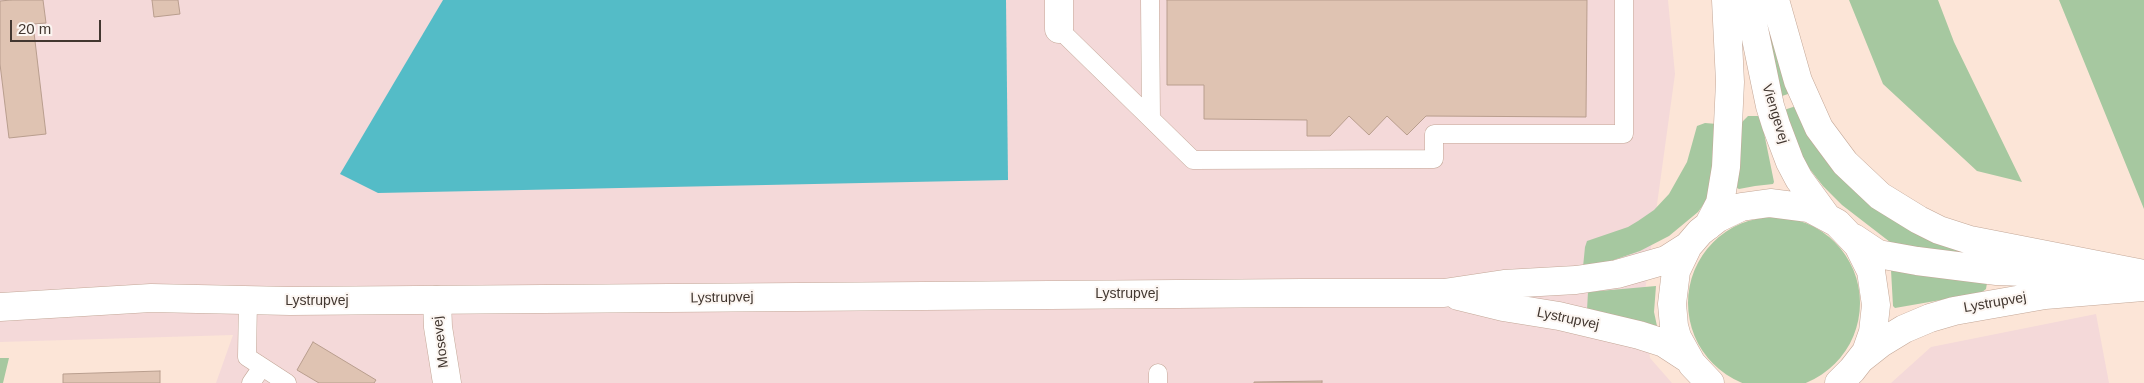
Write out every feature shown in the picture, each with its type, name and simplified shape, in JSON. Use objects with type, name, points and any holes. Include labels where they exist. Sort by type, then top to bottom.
[{"type":"street","points":[[1059,0],[1059,29]]},
{"type":"street","points":[[1708,226],[1720,203],[1726,167],[1730,82],[1726,0]]},
{"type":"street","name":"Viengevej","points":[[1748,0],[1768,97],[1776,125],[1790,162],[1799,179],[1827,217]]},
{"type":"street","points":[[1775,0],[1798,81],[1819,128],[1845,163],[1880,196],[1939,230],[1970,240],[2144,274]]},
{"type":"street","points":[[1710,383],[1698,373],[1687,358],[1674,326],[1672,304],[1676,270],[1688,246],[1708,226],[1723,215],[1742,207],[1770,203],[1809,208],[1827,217],[1852,237],[1864,253],[1871,271],[1876,305],[1870,343],[1860,361],[1839,383]]},
{"type":"street","name":"Lystrupvej","points":[[1852,237],[1878,254],[1947,266],[2026,272],[2144,274]]},
{"type":"street","name":"Lystrupvej","points":[[0,307],[151,298],[437,300],[1444,293],[1504,284],[1576,280],[1617,274],[1666,260],[1688,246]]},
{"type":"street","name":"Lystrupvej","points":[[1860,361],[1881,343],[1904,330],[1930,318],[1954,311],[2045,295],[2144,287]]},
{"type":"street","name":"Lystrupvej","points":[[1444,293],[1639,335],[1664,343],[1687,358]]},
{"type":"street","name":"Mosevej","points":[[437,300],[438,327],[447,383]]},
{"type":"lane","points":[[1150,0],[1151,119]]},
{"type":"lane","points":[[1059,29],[1193,160],[1434,160],[1434,134],[1624,134],[1624,0]]},
{"type":"lane","points":[[248,300],[247,357],[287,383]]},
{"type":"lane","points":[[252,383],[262,367]]},
{"type":"shaded area","points":[[0,0],[1668,0],[1675,74],[1643,306],[1650,358],[1672,383],[216,383],[233,335],[0,342]]},
{"type":"shaded area","points":[[2096,314],[2109,383],[1891,383],[1931,347]]},
{"type":"green space","points":[[1759,0],[1766,0],[1794,92],[1779,97]]},
{"type":"green space","points":[[1849,0],[1938,0],[1954,42],[2022,182],[1977,171],[1883,84]]},
{"type":"green space","points":[[2059,0],[2144,0],[2144,209]]},
{"type":"green space","points":[[1796,106],[1832,160],[2015,258],[1899,246],[1890,242],[1842,205],[1823,186],[1805,163],[1798,150],[1784,110]]},
{"type":"green space","points":[[1748,116],[1758,116],[1761,118],[1774,182],[1773,184],[1739,189],[1737,188],[1742,122]]},
{"type":"green space","points":[[1705,123],[1717,124],[1714,178],[1706,201],[1698,212],[1669,236],[1640,251],[1602,264],[1583,267],[1587,241],[1628,227],[1654,210],[1669,194],[1687,162],[1697,126]]},
{"type":"green space","points":[[1774,217],[1791,219],[1807,224],[1835,242],[1853,270],[1858,286],[1860,303],[1858,320],[1853,336],[1835,364],[1807,382],[1791,387],[1774,389],[1757,387],[1741,382],[1713,364],[1695,336],[1690,320],[1688,303],[1690,286],[1695,270],[1713,242],[1741,224],[1757,219]]},
{"type":"green space","points":[[1891,270],[1987,283],[1986,289],[1981,293],[1895,308],[1893,306]]},
{"type":"green space","points":[[1656,286],[1654,312],[1657,326],[1587,310],[1588,292]]},
{"type":"green space","points":[[0,358],[9,358],[3,383],[0,383]]},
{"type":"water","points":[[443,0],[1006,0],[1008,180],[378,193],[340,174]]},
{"type":"building","points":[[43,0],[46,23],[33,24],[46,134],[9,138],[0,64],[0,1]]},
{"type":"building","points":[[152,0],[178,0],[180,14],[154,17]]},
{"type":"building","points":[[1167,0],[1587,0],[1586,117],[1426,116],[1407,135],[1387,116],[1369,135],[1349,116],[1330,136],[1307,136],[1307,120],[1204,119],[1204,85],[1167,85]]},
{"type":"building","points":[[313,342],[376,380],[374,383],[319,383],[297,370]]},
{"type":"building","points":[[160,371],[160,383],[63,383],[63,374]]},
{"type":"building","points":[[1322,381],[1322,383],[1254,383],[1254,382]]}]
